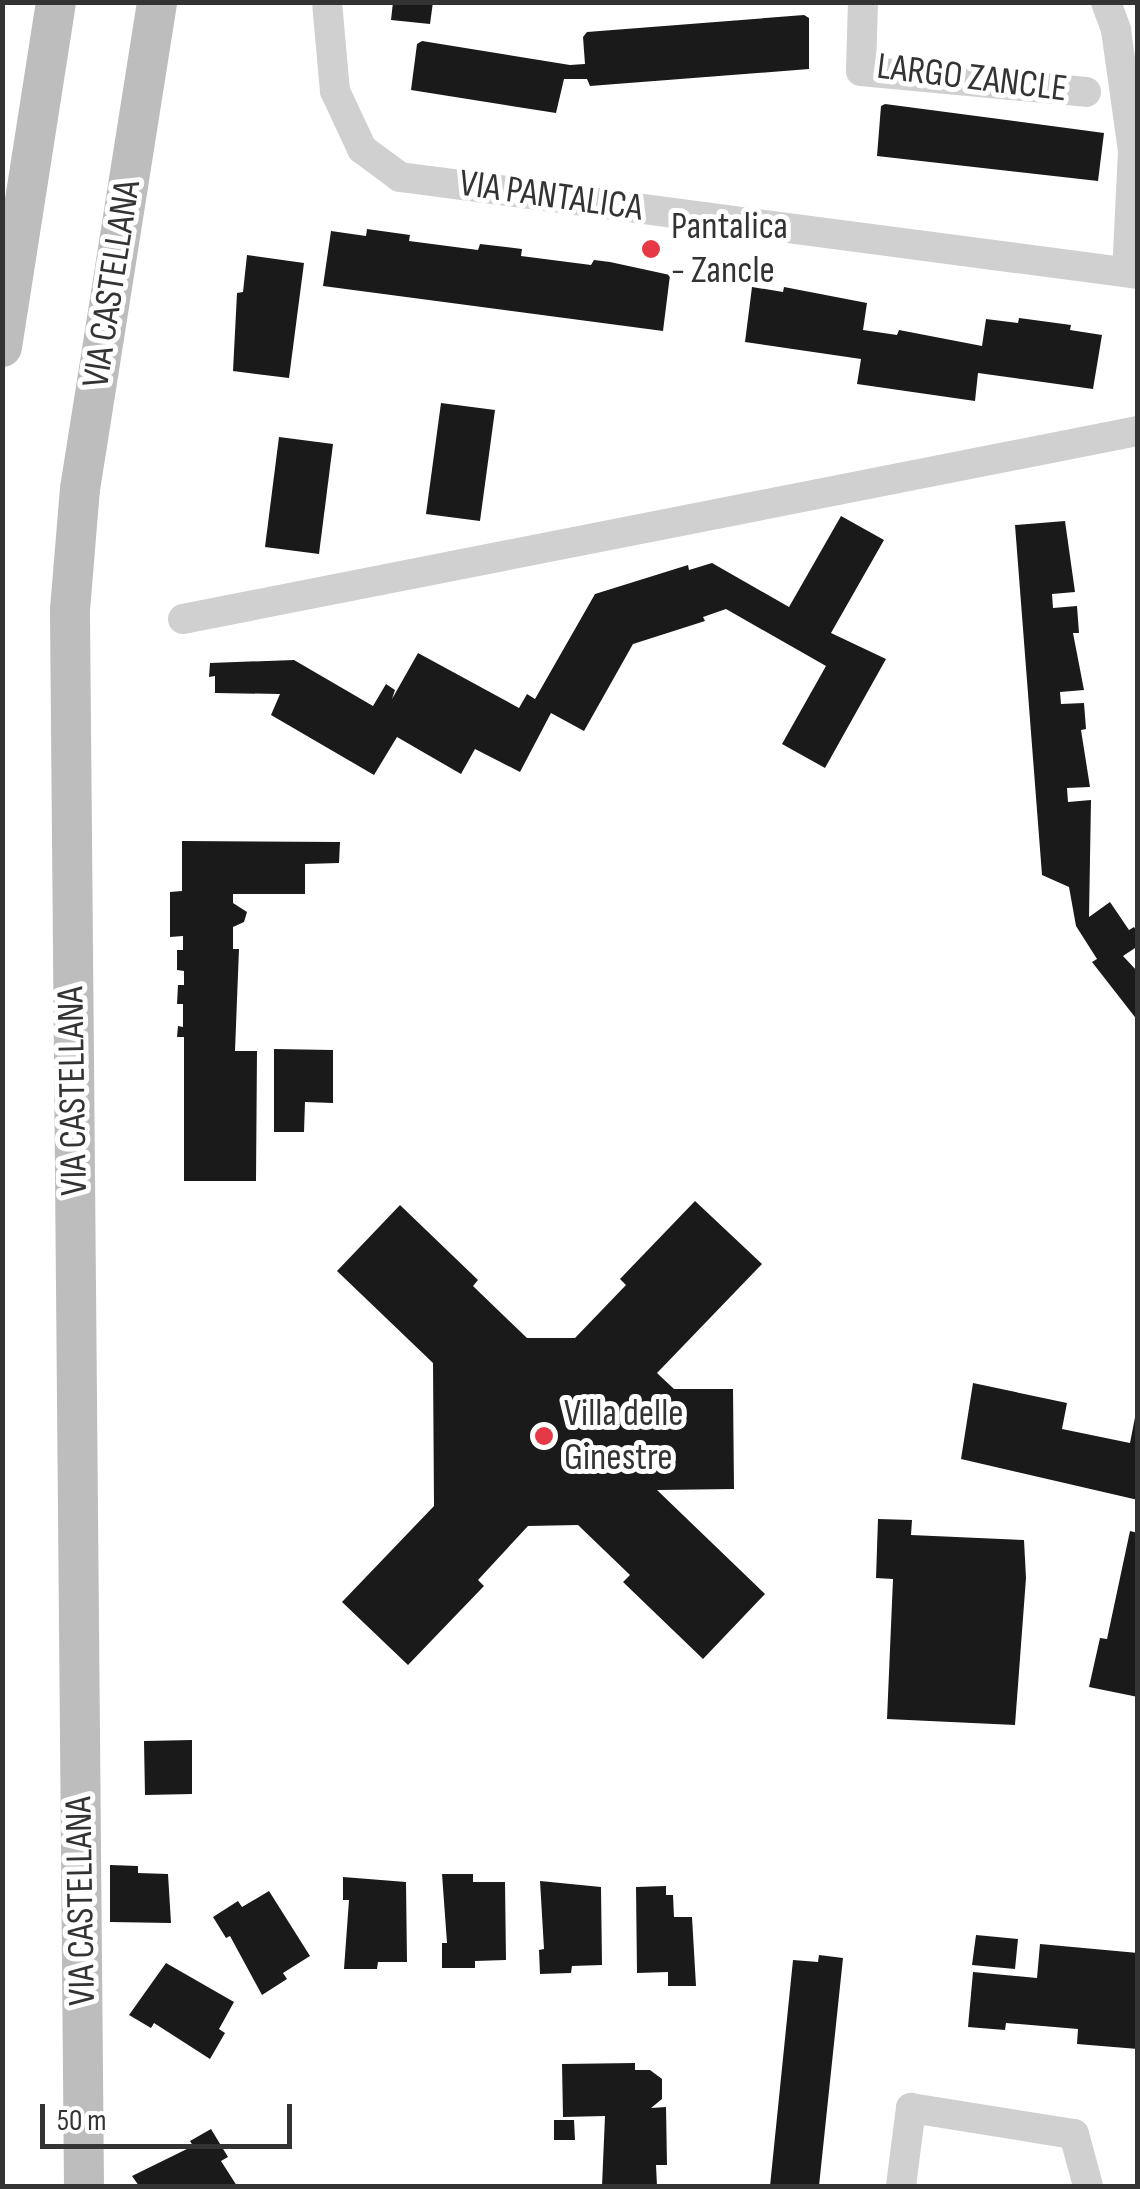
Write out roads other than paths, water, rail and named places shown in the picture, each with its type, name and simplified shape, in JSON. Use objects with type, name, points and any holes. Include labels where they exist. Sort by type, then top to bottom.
[{"type":"main road","points":[[2,348],[56,2]]},
{"type":"main road","name":"VIA CASTELLANA","points":[[84,2186],[71,593],[80,489],[157,2]]},
{"type":"street","name":"VIA PANTALICA","points":[[327,2],[335,91],[362,150],[400,176],[1132,273]]},
{"type":"street","name":"LARGO ZANCLE","points":[[864,2],[861,71],[1086,92]]},
{"type":"street","name":"LARGO ZANCLE","points":[[1106,2],[1116,30],[1133,151],[1132,273]]},
{"type":"street","points":[[183,619],[1138,431]]},
{"type":"street","points":[[901,2186],[911,2108],[1074,2134],[1088,2186]]},
{"type":"place","name":"Pantalica - Zancle","points":[[651,249]]},
{"type":"place","name":"Villa delle Ginestre","points":[[544,1436]]}]
